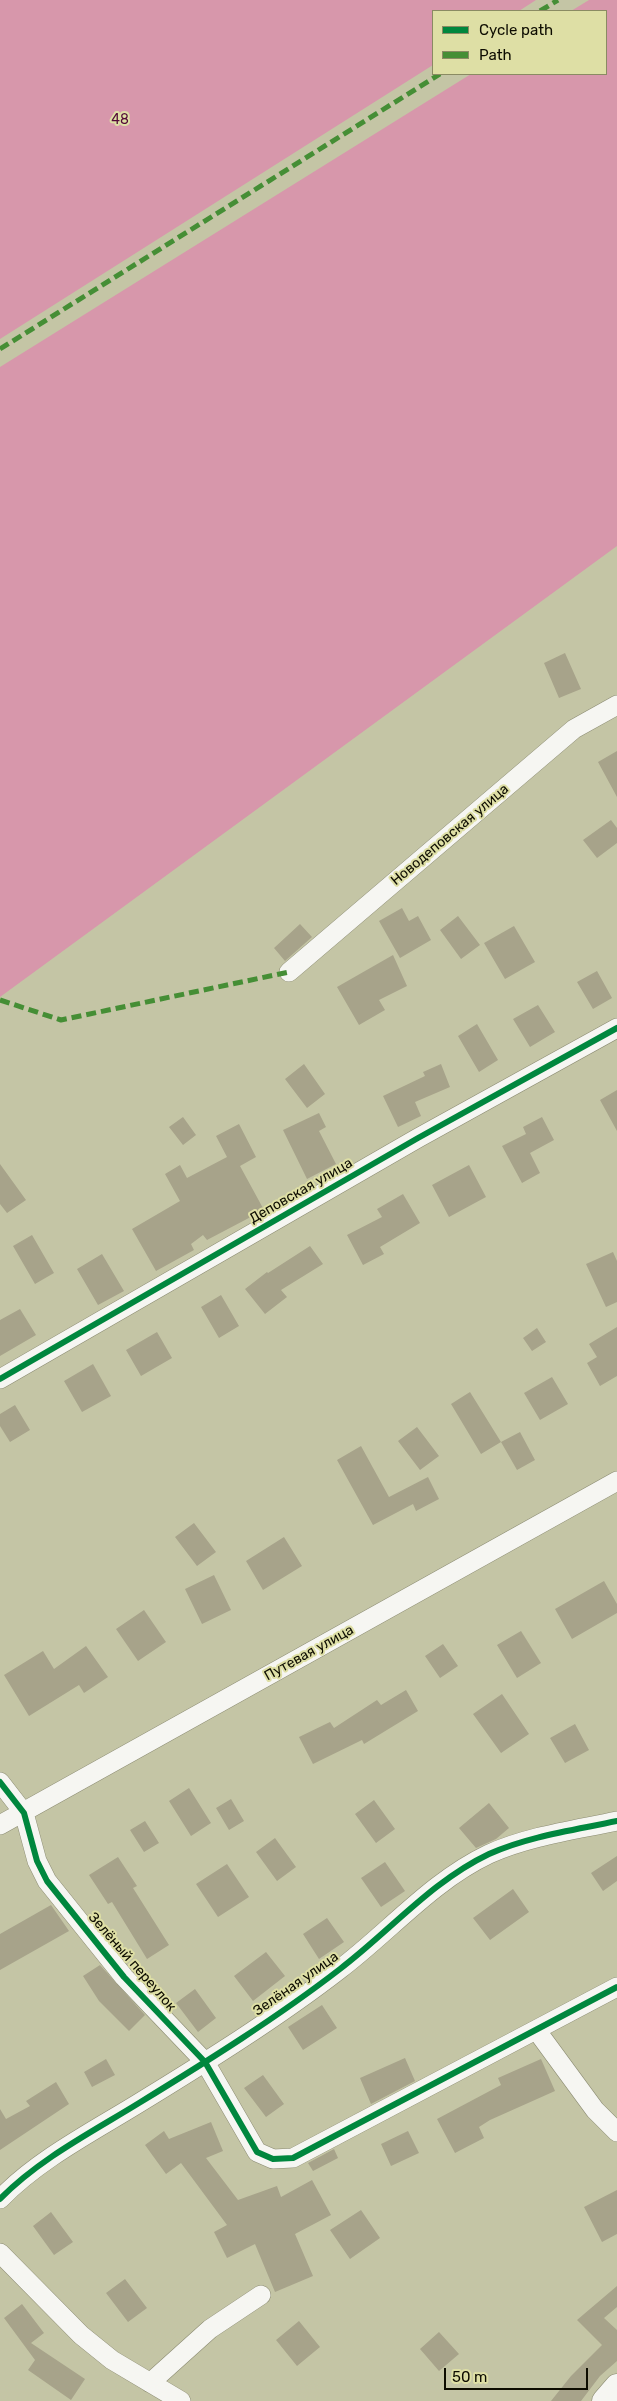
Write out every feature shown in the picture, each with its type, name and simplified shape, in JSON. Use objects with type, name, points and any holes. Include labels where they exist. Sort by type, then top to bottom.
[{"type":"street","name":"Новодеповская улица","points":[[289,972],[574,729],[617,705]]},
{"type":"street","name":"Деповская улица","points":[[0,1379],[418,1138],[617,1028]]},
{"type":"street","name":"Путевая улица","points":[[0,1826],[617,1480]]},
{"type":"street","name":"Зелёный переулок","points":[[0,1782],[24,1813],[37,1860],[48,1881],[124,1976],[205,2062],[236,2111],[257,2152],[273,2158],[293,2158],[537,2031]]},
{"type":"street","name":"Зелёная улица","points":[[0,2199],[17,2181],[60,2152],[205,2062],[340,1969],[452,1875],[490,1854],[530,1840],[617,1821]]},
{"type":"street","points":[[617,1987],[537,2031],[595,2110],[617,2132]]},
{"type":"street","points":[[0,2253],[82,2336],[112,2360],[181,2401]]},
{"type":"street","points":[[150,2383],[210,2329],[261,2295]]},
{"type":"street","points":[[604,2401],[617,2386]]},
{"type":"green space","name":"48","points":[[0,0],[536,0],[521,10],[432,10],[432,66],[0,339]]},
{"type":"green space","points":[[589,0],[617,0],[617,546],[0,997],[0,367],[469,75],[607,75],[607,10],[573,10]]},
{"type":"building","points":[[565,653],[581,689],[559,698],[544,663]]},
{"type":"building","points":[[617,751],[617,797],[598,762]]},
{"type":"building","points":[[611,820],[617,828],[617,843],[597,858],[583,840]]},
{"type":"building","points":[[402,908],[409,921],[418,916],[431,940],[400,958],[379,921]]},
{"type":"building","points":[[458,916],[480,945],[461,959],[440,930]]},
{"type":"building","points":[[300,924],[312,937],[285,961],[274,948]]},
{"type":"building","points":[[514,926],[535,962],[505,979],[484,943]]},
{"type":"building","points":[[393,955],[407,986],[379,1000],[385,1010],[359,1025],[337,987]]},
{"type":"building","points":[[597,971],[612,998],[593,1009],[577,982]]},
{"type":"building","points":[[538,1005],[555,1032],[530,1047],[513,1019]]},
{"type":"building","points":[[477,1024],[498,1060],[479,1072],[458,1036]]},
{"type":"building","points":[[304,1064],[325,1094],[307,1108],[285,1079]]},
{"type":"building","points":[[441,1064],[450,1087],[415,1102],[421,1116],[398,1127],[383,1096],[425,1076],[423,1072]]},
{"type":"building","points":[[617,1090],[617,1131],[600,1100]]},
{"type":"building","points":[[319,1113],[326,1127],[319,1131],[336,1164],[307,1179],[283,1130]]},
{"type":"building","points":[[183,1117],[196,1135],[183,1145],[169,1127]]},
{"type":"building","points":[[542,1117],[554,1140],[530,1153],[540,1173],[522,1183],[502,1146],[526,1134],[523,1127]]},
{"type":"building","points":[[239,1124],[256,1157],[240,1166],[264,1210],[207,1240],[203,1235],[191,1244],[194,1250],[156,1271],[132,1229],[180,1201],[165,1174],[180,1165],[187,1178],[227,1157],[216,1136]]},
{"type":"building","points":[[0,1164],[26,1200],[7,1213],[0,1204]]},
{"type":"building","points":[[469,1165],[486,1197],[449,1217],[432,1185]]},
{"type":"building","points":[[403,1194],[420,1223],[380,1247],[384,1254],[363,1265],[347,1235],[382,1217],[377,1209]]},
{"type":"building","points":[[32,1235],[54,1273],[35,1284],[13,1246]]},
{"type":"building","points":[[310,1246],[323,1264],[281,1290],[287,1297],[265,1314],[245,1289],[267,1272]]},
{"type":"building","points":[[613,1252],[617,1261],[617,1302],[606,1307],[586,1264]]},
{"type":"building","points":[[102,1254],[124,1291],[98,1305],[77,1269]]},
{"type":"building","points":[[221,1295],[239,1326],[219,1338],[201,1307]]},
{"type":"building","points":[[20,1309],[36,1335],[0,1356],[0,1320]]},
{"type":"building","points":[[617,1327],[617,1376],[600,1386],[587,1363],[597,1357],[589,1344]]},
{"type":"building","points":[[537,1328],[546,1342],[532,1351],[523,1338]]},
{"type":"building","points":[[157,1332],[172,1358],[141,1376],[126,1350]]},
{"type":"building","points":[[93,1364],[111,1396],[82,1412],[64,1381]]},
{"type":"building","points":[[552,1377],[568,1404],[540,1420],[524,1393]]},
{"type":"building","points":[[470,1392],[501,1442],[481,1454],[451,1404]]},
{"type":"building","points":[[15,1405],[30,1430],[10,1442],[0,1426],[0,1414]]},
{"type":"building","points":[[417,1427],[439,1456],[420,1470],[398,1441]]},
{"type":"building","points":[[520,1432],[535,1460],[517,1470],[501,1442]]},
{"type":"building","points":[[361,1446],[389,1497],[428,1477],[439,1499],[416,1511],[413,1504],[373,1525],[337,1460]]},
{"type":"building","points":[[194,1523],[216,1552],[197,1566],[175,1537]]},
{"type":"building","points":[[284,1537],[302,1566],[263,1590],[246,1561]]},
{"type":"building","points":[[214,1575],[231,1610],[202,1624],[185,1589]]},
{"type":"building","points":[[604,1581],[617,1604],[617,1613],[572,1639],[555,1609]]},
{"type":"building","points":[[144,1610],[166,1642],[138,1661],[116,1629]]},
{"type":"building","points":[[521,1631],[541,1663],[517,1678],[497,1645]]},
{"type":"building","points":[[443,1644],[458,1666],[440,1678],[425,1656]]},
{"type":"building","points":[[86,1646],[108,1677],[84,1693],[79,1685],[29,1716],[4,1675],[43,1651],[54,1669]]},
{"type":"building","points":[[406,1690],[418,1711],[364,1744],[362,1740],[313,1764],[299,1737],[330,1722],[334,1728],[377,1700],[381,1705]]},
{"type":"building","points":[[502,1694],[529,1734],[501,1753],[473,1714]]},
{"type":"building","points":[[575,1724],[589,1750],[565,1763],[550,1738]]},
{"type":"building","points":[[189,1788],[211,1823],[191,1836],[169,1801]]},
{"type":"building","points":[[231,1799],[244,1821],[229,1830],[216,1808]]},
{"type":"building","points":[[374,1800],[395,1829],[376,1843],[355,1814]]},
{"type":"building","points":[[489,1803],[509,1828],[496,1839],[476,1848],[459,1828]]},
{"type":"building","points":[[145,1821],[159,1843],[144,1852],[130,1830]]},
{"type":"building","points":[[275,1838],[296,1867],[277,1881],[256,1852]]},
{"type":"building","points":[[617,1856],[617,1881],[603,1891],[591,1873]]},
{"type":"building","points":[[118,1857],[137,1886],[133,1888],[169,1945],[147,1959],[112,1902],[108,1904],[89,1875]]},
{"type":"building","points":[[385,1862],[405,1891],[381,1907],[361,1878]]},
{"type":"building","points":[[227,1864],[249,1897],[218,1917],[196,1884]]},
{"type":"building","points":[[513,1889],[529,1912],[490,1940],[473,1918]]},
{"type":"building","points":[[51,1905],[69,1931],[0,1970],[0,1934]]},
{"type":"building","points":[[327,1918],[344,1942],[319,1959],[303,1934]]},
{"type":"building","points":[[266,1952],[285,1976],[253,2001],[234,1976]]},
{"type":"building","points":[[100,1965],[145,2015],[129,2031],[99,2001],[83,1976]]},
{"type":"building","points":[[195,1989],[216,2018],[198,2032],[176,2003]]},
{"type":"building","points":[[322,2005],[337,2028],[303,2050],[288,2027]]},
{"type":"building","points":[[405,2058],[415,2081],[371,2104],[360,2078]]},
{"type":"building","points":[[106,2059],[115,2075],[92,2087],[84,2072]]},
{"type":"building","points":[[541,2059],[555,2091],[490,2120],[479,2127],[484,2138],[455,2153],[437,2119],[501,2085],[498,2078]]},
{"type":"building","points":[[263,2075],[284,2104],[266,2117],[244,2088]]},
{"type":"building","points":[[56,2082],[69,2104],[0,2150],[0,2109],[6,2119],[30,2106],[26,2101]]},
{"type":"building","points":[[211,2122],[223,2151],[206,2158],[238,2200],[277,2186],[281,2197],[312,2180],[331,2215],[295,2234],[313,2276],[275,2292],[255,2244],[227,2258],[214,2232],[227,2225],[181,2163],[166,2174],[145,2145],[164,2131],[169,2139]]},
{"type":"building","points":[[408,2131],[419,2153],[391,2166],[381,2144]]},
{"type":"building","points":[[334,2149],[338,2158],[313,2171],[308,2163]]},
{"type":"building","points":[[617,2190],[617,2234],[602,2242],[584,2207]]},
{"type":"building","points":[[361,2210],[380,2238],[350,2259],[330,2230]]},
{"type":"building","points":[[51,2212],[73,2242],[54,2255],[33,2226]]},
{"type":"building","points":[[125,2279],[147,2308],[128,2322],[106,2293]]},
{"type":"building","points":[[617,2286],[617,2307],[604,2318],[617,2330],[617,2361],[600,2376],[581,2401],[551,2401],[571,2376],[602,2345],[577,2320]]},
{"type":"building","points":[[22,2304],[44,2333],[31,2343],[85,2379],[71,2400],[28,2370],[35,2360],[4,2318]]},
{"type":"building","points":[[299,2321],[320,2347],[297,2366],[276,2340]]},
{"type":"building","points":[[439,2332],[459,2354],[439,2371],[420,2349]]},
{"type":"marked path","points":[[542,10],[558,0]]},
{"type":"marked path","points":[[0,349],[438,75]]},
{"type":"marked path","points":[[0,1000],[61,1020],[289,972]]},
{"type":"cycle path","points":[[0,1379],[418,1138],[617,1028]]},
{"type":"cycle path","points":[[0,1782],[24,1813],[37,1861],[47,1881],[124,1977],[205,2062],[257,2152],[273,2159],[293,2158],[617,1987]]},
{"type":"cycle path","points":[[0,2199],[49,2159],[267,2022],[340,1969],[430,1892],[468,1865],[489,1854],[520,1843],[552,1834],[617,1821]]}]
